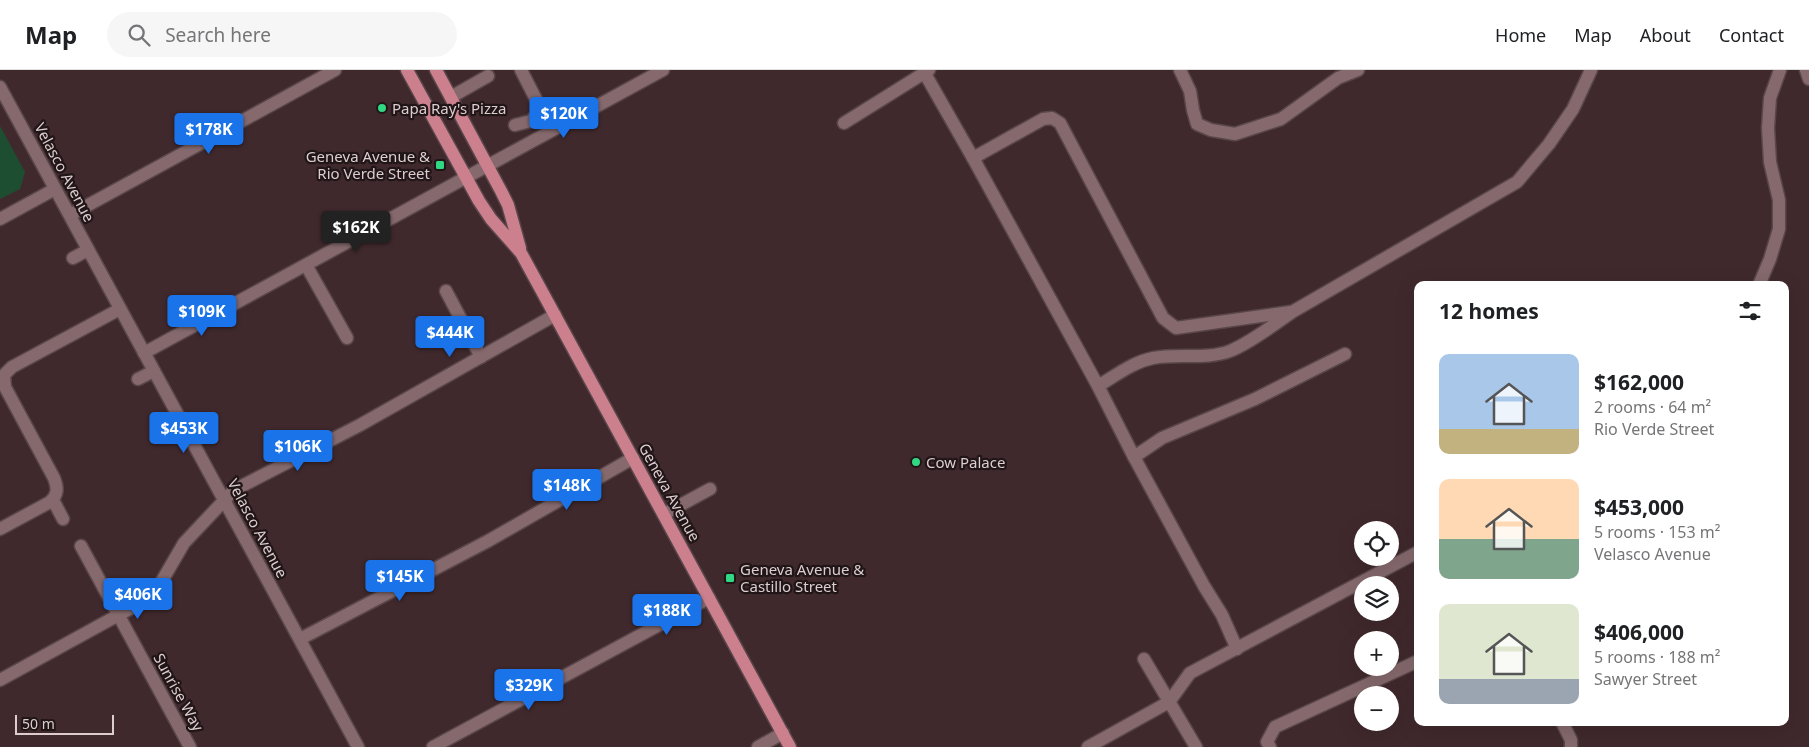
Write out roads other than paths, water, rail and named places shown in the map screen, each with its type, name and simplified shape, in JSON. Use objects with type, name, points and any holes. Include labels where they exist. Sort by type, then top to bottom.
[{"type":"main road","name":"Geneva Avenue","points":[[407,70],[466,178],[492,219],[521,253],[790,747]]},
{"type":"main road","name":"Geneva Avenue","points":[[436,70],[508,205],[521,253]]},
{"type":"street","points":[[70,215],[335,70]]},
{"type":"street","points":[[515,125],[531,121],[541,109],[521,70]]},
{"type":"street","points":[[144,353],[663,70]]},
{"type":"street","points":[[1180,70],[1190,91],[1197,124],[1211,130],[1235,134],[1281,119],[1338,78],[1358,70]]},
{"type":"street","points":[[1098,386],[1139,362],[1154,358],[1215,355],[1231,350],[1274,326],[1292,312],[1517,182],[1549,144],[1573,109],[1591,70]]},
{"type":"street","points":[[1761,281],[1779,229],[1779,200],[1770,162],[1768,128],[1770,98],[1780,70]]},
{"type":"street","points":[[1806,70],[1809,79]]},
{"type":"street","points":[[844,123],[926,71],[1098,386],[1204,586],[1222,615],[1237,649]]},
{"type":"street","points":[[451,97],[488,76]]},
{"type":"street","name":"Velasco Avenue","points":[[0,87],[358,747]]},
{"type":"street","points":[[973,158],[1043,119],[1052,118],[1060,123],[1163,318],[1176,328],[1292,312]]},
{"type":"street","points":[[0,219],[55,189]]},
{"type":"street","points":[[73,258],[88,250]]},
{"type":"street","points":[[306,264],[347,338]]},
{"type":"street","points":[[446,291],[481,357]]},
{"type":"street","points":[[1,525],[52,500],[57,491],[57,485],[5,387],[4,375],[12,367],[120,309]]},
{"type":"street","points":[[0,680],[144,601],[153,593],[181,547],[224,500],[244,484],[360,425],[555,315]]},
{"type":"street","points":[[1134,457],[1162,438],[1255,400],[1344,354]]},
{"type":"street","points":[[138,379],[154,371]]},
{"type":"street","points":[[300,639],[488,541],[632,458]]},
{"type":"street","points":[[664,514],[710,489]]},
{"type":"street","points":[[52,500],[63,519]]},
{"type":"street","name":"Sunrise Way","points":[[81,546],[190,747]]},
{"type":"street","points":[[1088,747],[1169,702],[1190,673],[1414,554]]},
{"type":"street","points":[[433,747],[709,598]]},
{"type":"street","points":[[1144,659],[1196,747]]},
{"type":"street","points":[[1270,747],[1267,742],[1275,727],[1414,663]]},
{"type":"street","points":[[1564,726],[1571,740],[1571,747]]},
{"type":"street","points":[[758,747],[783,733]]},
{"type":"place","name":"Papa Ray's Pizza","points":[[382,108]]},
{"type":"place","name":"Geneva Avenue & Rio Verde Street","points":[[440,165]]},
{"type":"place","name":"Cow Palace","points":[[916,462]]},
{"type":"place","name":"Geneva Avenue & Castillo Street","points":[[730,578]]}]
